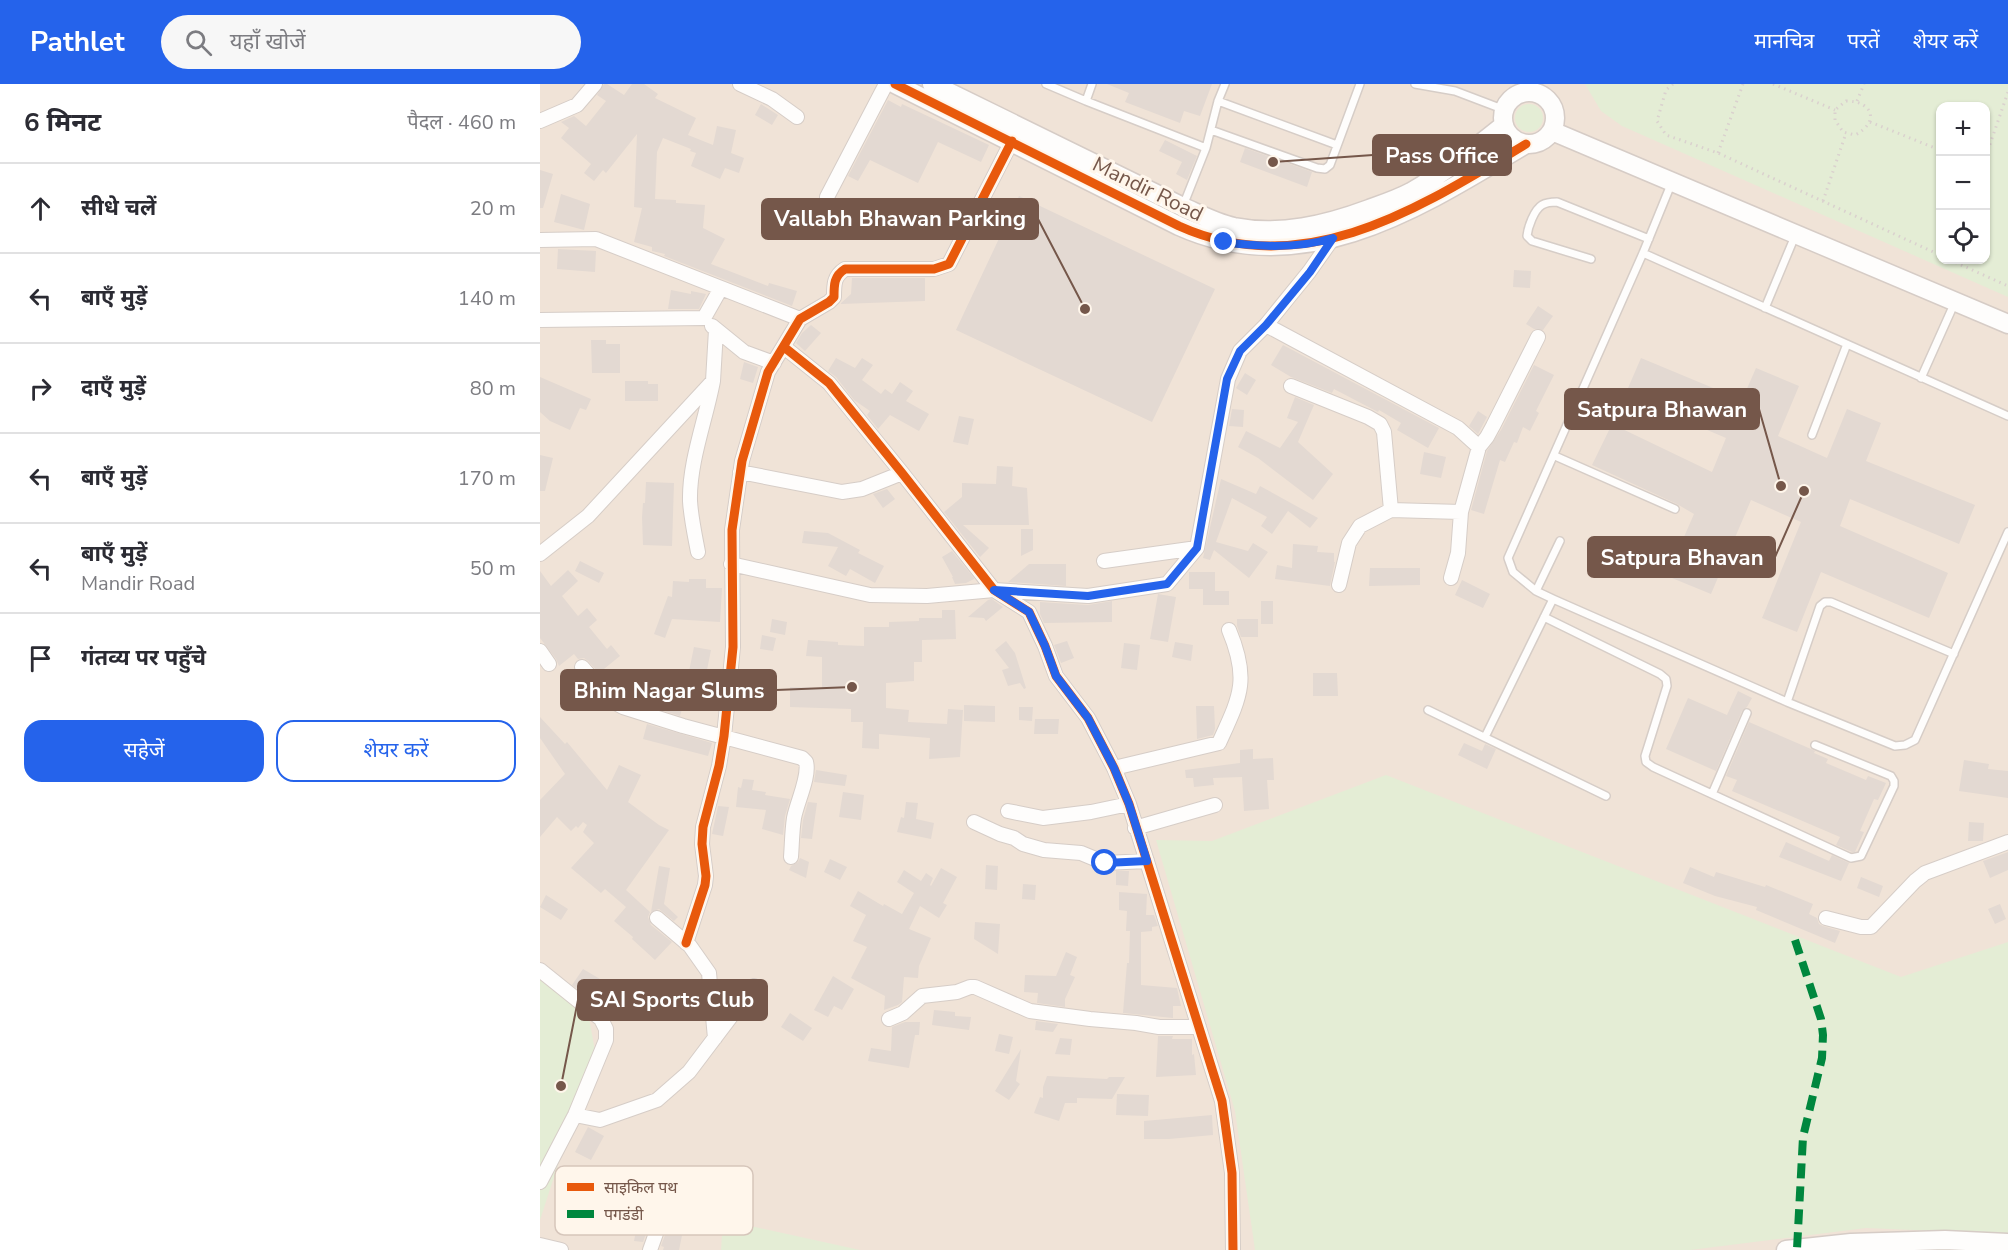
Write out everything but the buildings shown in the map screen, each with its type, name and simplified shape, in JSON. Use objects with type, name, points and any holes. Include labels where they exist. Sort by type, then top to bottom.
[{"type":"street","points":[[540,121],[577,105],[595,84]]},
{"type":"street","points":[[740,84],[772,99],[797,117]]},
{"type":"street","points":[[827,197],[886,84]]},
{"type":"street","name":"Mandir Road","points":[[895,84],[1179,226],[1210,239],[1240,244],[1282,246],[1324,241],[1383,222],[1422,205],[1526,144]]},
{"type":"street","name":"Mandir Road","points":[[932,84],[1219,223],[1234,227],[1279,230],[1309,227],[1345,218],[1395,200],[1458,162],[1504,118]]},
{"type":"street","points":[[1524,88],[1532,92],[1544,90],[1554,111],[1555,121],[1546,138],[1537,143],[1526,144],[1517,141],[1509,134],[1504,118],[1513,98],[1524,88]]},
{"type":"street","points":[[1552,130],[2008,324]]},
{"type":"street","points":[[686,943],[705,885],[703,827],[719,766],[724,736],[733,647],[732,530],[741,461],[765,383],[800,319],[834,297],[834,281],[845,269],[934,269],[949,264],[1012,141]]},
{"type":"street","points":[[731,564],[870,595],[927,596],[994,590],[1088,596],[1167,584],[1197,548],[1227,379],[1240,351],[1266,325],[1310,272],[1333,238]]},
{"type":"street","points":[[540,240],[596,239],[800,319]]},
{"type":"street","points":[[704,318],[721,288]]},
{"type":"street","points":[[540,320],[704,318],[744,352],[774,363]]},
{"type":"street","points":[[1266,325],[1458,428],[1479,447]]},
{"type":"street","points":[[698,552],[690,501],[691,484],[698,439],[708,410],[713,381],[716,330]]},
{"type":"street","points":[[1450,578],[1458,553],[1461,512],[1479,447],[1493,426],[1538,337]]},
{"type":"street","points":[[784,347],[829,383],[994,590],[1029,612],[1056,676],[1088,718],[1114,768],[1129,804],[1222,1101],[1232,1173],[1233,1250]]},
{"type":"street","points":[[540,554],[588,516],[713,381]]},
{"type":"street","points":[[1291,386],[1380,424],[1384,432],[1391,510]]},
{"type":"street","points":[[740,472],[842,492],[862,489],[902,473]]},
{"type":"street","points":[[1339,585],[1349,543],[1360,526],[1391,510],[1461,512]]},
{"type":"street","points":[[1104,561],[1197,548]]},
{"type":"street","points":[[1114,768],[1218,743],[1236,706],[1241,684],[1238,652],[1229,630]]},
{"type":"street","points":[[540,651],[549,664]]},
{"type":"street","points":[[582,667],[612,701],[683,726],[801,758],[806,762],[807,776],[798,800],[794,820],[791,857]]},
{"type":"street","points":[[1008,811],[1043,818],[1129,804]]},
{"type":"street","points":[[1135,828],[1215,806]]},
{"type":"street","points":[[974,822],[1023,844],[1044,850],[1082,853],[1111,864],[1147,861]]},
{"type":"street","points":[[1826,918],[1861,927],[1871,927],[1925,873],[2008,842]]},
{"type":"street","points":[[657,918],[686,943],[709,974],[715,1038]]},
{"type":"street","points":[[540,970],[601,1019],[606,1029],[606,1040],[575,1115],[542,1175]]},
{"type":"street","points":[[575,1115],[600,1120],[657,1100],[689,1072],[754,987]]},
{"type":"street","points":[[889,1019],[903,1013],[922,996],[957,992],[975,987],[1030,1011],[1159,1027],[1199,1027]]},
{"type":"street","points":[[650,1250],[655,1235]]},
{"type":"street","points":[[1786,1250],[1851,1243],[1945,1240],[2008,1243]]},
{"type":"street","points":[[540,1245],[561,1250]]},
{"type":"lane","points":[[1046,84],[1206,148]]},
{"type":"lane","points":[[1086,101],[1092,84]]},
{"type":"lane","points":[[1183,207],[1206,148],[1218,101],[1225,84]]},
{"type":"lane","points":[[1211,129],[1325,169],[1330,165],[1360,84]]},
{"type":"lane","points":[[1419,84],[1455,91],[1504,118]]},
{"type":"lane","points":[[1218,101],[1337,145]]},
{"type":"lane","points":[[1673,181],[1555,456],[1508,558],[1513,572],[1536,591],[1553,599],[1787,702],[1895,746],[1905,745],[1915,740],[2008,532]]},
{"type":"lane","points":[[1591,259],[1532,241],[1527,236],[1528,229],[1543,204],[1557,202],[1649,239]]},
{"type":"lane","points":[[1766,308],[1796,233]]},
{"type":"lane","points":[[1643,253],[2008,416]]},
{"type":"lane","points":[[1921,378],[1955,302]]},
{"type":"lane","points":[[1812,435],[1847,344]]},
{"type":"lane","points":[[1555,456],[1674,509]]},
{"type":"lane","points":[[1536,591],[1560,541]]},
{"type":"lane","points":[[1485,737],[1553,599]]},
{"type":"lane","points":[[1787,702],[1820,606],[1825,602],[1831,602],[1954,654]]},
{"type":"lane","points":[[1544,617],[1666,679],[1667,686],[1645,756],[1646,762],[1851,858],[1861,856],[1894,786],[1894,781],[1891,776],[1815,745]]},
{"type":"lane","points":[[1428,710],[1606,796]]},
{"type":"lane","points":[[1712,794],[1747,713]]},
{"type":"path","points":[[1673,84],[1666,90],[1657,121],[1666,135],[1718,153],[1936,253]]},
{"type":"path","points":[[1718,153],[1743,84]]},
{"type":"path","points":[[1773,84],[1835,110]]},
{"type":"path","points":[[1857,101],[1864,84]]},
{"type":"path","points":[[1990,144],[2008,92]]},
{"type":"path","points":[[1846,101],[1857,101],[1866,105],[1870,113],[1870,122],[1864,130],[1855,135],[1843,132],[1835,120],[1835,110],[1846,101]]},
{"type":"path","points":[[1870,122],[1936,148]]},
{"type":"path","points":[[1823,201],[1846,133]]},
{"type":"path","points":[[1959,264],[2008,286]]},
{"type":"shaded area","points":[[540,84],[2008,84],[2008,1250],[540,1250]]},
{"type":"green space","points":[[1585,84],[2008,84],[2008,297],[1622,126],[1601,111]]},
{"type":"green space","points":[[1529,104],[1539,108],[1543,118],[1539,128],[1529,132],[1519,128],[1515,118],[1519,108]]},
{"type":"green space","points":[[1386,775],[1901,977],[2008,942],[2008,1234],[1866,1228],[1690,1250],[1255,1250],[1235,1111],[1156,840],[1212,841]]},
{"type":"green space","points":[[540,980],[589,1018],[595,1051],[558,1166],[555,1166],[555,1174],[540,1220]]},
{"type":"green space","points":[[753,1227],[860,1250],[721,1250],[722,1235],[753,1235]]},
{"type":"marked path","points":[[1795,940],[1821,1019],[1823,1035],[1822,1058],[1803,1137],[1797,1249]]},
{"type":"cycle path","points":[[895,84],[1179,226],[1226,241],[1272,246],[1316,242],[1360,230],[1403,213],[1526,144]]},
{"type":"cycle path","points":[[686,943],[705,885],[703,827],[719,766],[724,736],[733,647],[732,530],[742,461],[768,372],[800,319],[834,297],[835,281],[845,269],[934,269],[949,264],[1012,141]]},
{"type":"cycle path","points":[[784,347],[829,383],[994,590],[1029,612],[1056,676],[1088,718],[1114,768],[1129,804],[1222,1101],[1232,1173],[1233,1250]]},
{"type":"place","name":"Pass Office","points":[[1273,162]]},
{"type":"place","name":"Vallabh Bhawan Parking","points":[[1085,309]]},
{"type":"place","name":"Satpura Bhawan","points":[[1781,486]]},
{"type":"place","name":"Satpura Bhavan","points":[[1804,491]]},
{"type":"place","name":"Bhim Nagar Slums","points":[[852,687]]},
{"type":"place","name":"SAI Sports Club","points":[[561,1086]]},
{"type":"route","points":[[1105,863],[1147,861],[1129,804],[1114,768],[1088,718],[1056,676],[1029,612],[994,590],[1088,596],[1167,584],[1197,548],[1227,379],[1240,351],[1266,325],[1310,272],[1333,238],[1282,246],[1224,242]]}]
